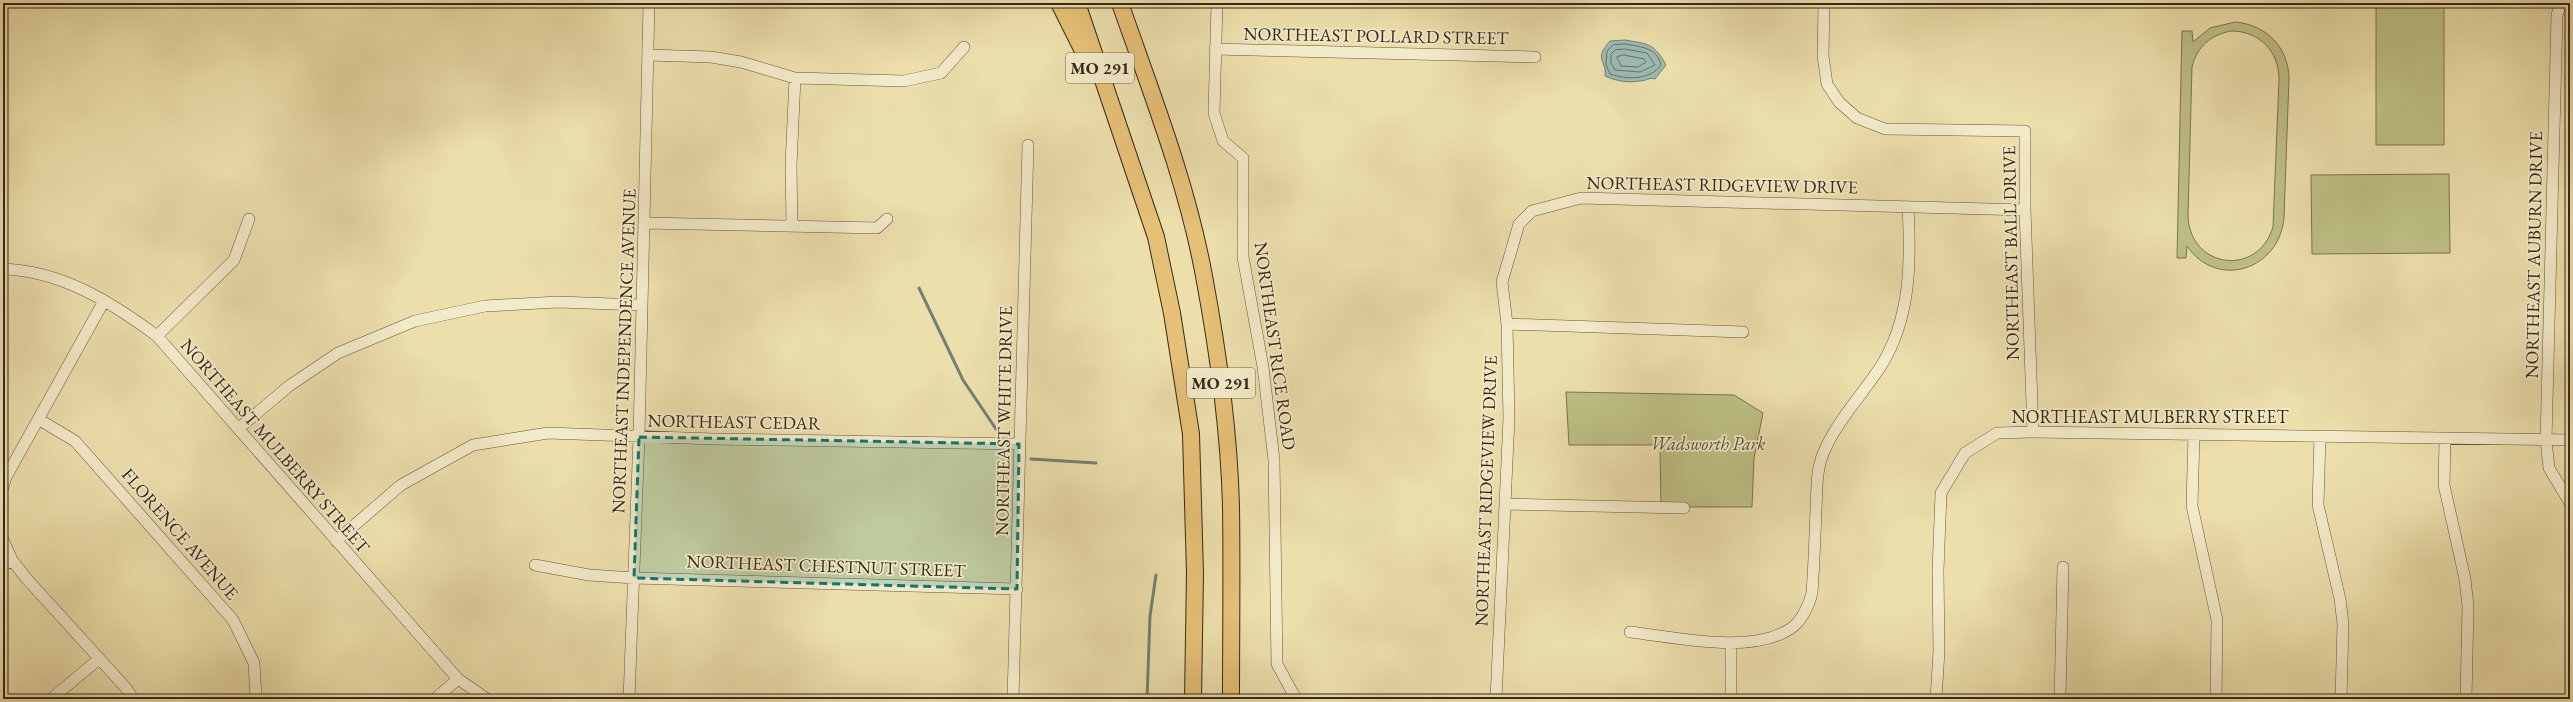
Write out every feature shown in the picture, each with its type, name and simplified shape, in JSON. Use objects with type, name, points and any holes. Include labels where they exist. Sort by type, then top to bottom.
[{"type":"highway","points":[[1060,3],[1123,133]]},
{"type":"highway","name":"MO 291","points":[[1077,3],[1123,133],[1156,237],[1172,313],[1191,434],[1196,573],[1193,699]]},
{"type":"highway","name":"MO 291","points":[[1120,3],[1181,183],[1204,274],[1216,348],[1226,423],[1231,505],[1231,699]]},
{"type":"highway","points":[[1132,3],[1145,76]]},
{"type":"street","name":"NORTHEAST INDEPENDENCE AVENUE","points":[[629,699],[639,437],[649,3]]},
{"type":"street","name":"NORTHEAST RICE ROAD","points":[[1217,3],[1214,113],[1223,142],[1243,158],[1243,257],[1263,367],[1274,460],[1277,664],[1296,699]]},
{"type":"street","name":"NORTHEAST BALL DRIVE","points":[[1824,3],[1823,56],[1827,84],[1839,102],[1857,118],[1885,129],[2025,132],[2025,210],[2033,432]]},
{"type":"street","name":"NORTHEAST AUBURN DRIVE","points":[[2561,3],[2557,15],[2546,440],[2549,468],[2570,503]]},
{"type":"street","points":[[648,55],[718,58],[741,62],[794,78],[904,82],[941,73],[964,47]]},
{"type":"street","name":"NORTHEAST POLLARD STREET","points":[[1215,49],[1535,57]]},
{"type":"street","points":[[792,225],[791,165],[794,78]]},
{"type":"street","name":"NORTHEAST WHITE DRIVE","points":[[1013,699],[1028,145]]},
{"type":"street","name":"NORTHEAST RIDGEVIEW DRIVE","points":[[1496,699],[1507,504],[1509,418],[1507,324],[1502,282],[1519,224],[1532,211],[1580,198],[1839,203],[1908,207],[2025,210]]},
{"type":"street","points":[[1630,632],[1731,643],[1766,639],[1785,632],[1798,621],[1809,604],[1812,594],[1817,482],[1822,455],[1834,432],[1881,365],[1898,330],[1907,296],[1910,239],[1908,207]]},
{"type":"street","points":[[157,336],[234,260],[249,219]]},
{"type":"street","points":[[645,223],[877,228],[887,219]]},
{"type":"street","name":"NORTHEAST MULBERRY STREET","points":[[3,269],[51,276],[104,301],[129,315],[157,336],[458,679],[487,699]]},
{"type":"street","points":[[3,486],[6,477],[104,301]]},
{"type":"street","points":[[238,429],[289,386],[338,353],[415,321],[486,306],[558,302],[641,305]]},
{"type":"street","points":[[1507,324],[1743,332]]},
{"type":"street","name":"FLORENCE AVENUE","points":[[38,419],[74,441],[233,620],[254,664],[256,699]]},
{"type":"street","name":"NORTHEAST MULBERRY STREET","points":[[1936,699],[1940,651],[1938,571],[1941,493],[1965,453],[1998,433],[2033,432],[2570,440]]},
{"type":"street","name":"NORTHEAST CEDAR","points":[[336,541],[402,485],[473,445],[548,433],[639,437],[1019,444]]},
{"type":"street","points":[[2194,434],[2192,506],[2217,620],[2216,699]]},
{"type":"street","points":[[2320,436],[2318,504],[2340,599],[2343,624],[2342,699]]},
{"type":"street","points":[[2445,439],[2444,485],[2465,579],[2468,606],[2466,699]]},
{"type":"street","points":[[1507,504],[1684,508]]},
{"type":"street","points":[[3,540],[8,563],[126,688],[133,699]]},
{"type":"street","name":"NORTHEAST CHESTNUT STREET","points":[[535,565],[589,575],[634,578],[1017,589]]},
{"type":"street","points":[[2060,699],[2064,567]]},
{"type":"street","points":[[1731,643],[1731,699]]},
{"type":"street","points":[[51,699],[99,659]]},
{"type":"street","points":[[435,699],[458,679]]},
{"type":"highlighted area","points":[[639,437],[1019,444],[1017,589],[634,578]]},
{"type":"green space","points":[[2444,6],[2444,145],[2376,145],[2376,7]]},
{"type":"green space","points":[[2235,22],[2246,24],[2266,33],[2280,47],[2288,67],[2289,78],[2284,218],[2280,236],[2271,250],[2259,261],[2245,268],[2230,270],[2214,268],[2200,260],[2187,246],[2186,258],[2177,258],[2182,31],[2192,31],[2193,42],[2210,28]],"holes":[[[2231,31],[2241,32],[2266,44],[2278,69],[2279,79],[2273,227],[2265,243],[2254,254],[2240,260],[2226,260],[2212,256],[2200,248],[2192,234],[2188,217],[2192,67],[2201,47],[2211,39],[2217,35]]]},
{"type":"green space","points":[[2449,174],[2450,253],[2312,254],[2311,175]]},
{"type":"green space","name":"Wadsworth Park","points":[[1566,392],[1734,395],[1763,413],[1754,458],[1752,507],[1661,507],[1660,445],[1569,445]]},
{"type":"water","points":[[1625,40],[1645,44],[1654,48],[1658,52],[1666,65],[1655,79],[1651,78],[1642,81],[1626,82],[1605,76],[1601,56],[1602,52],[1610,41]]},
{"type":"waterway","points":[[919,288],[963,380],[996,429]]},
{"type":"waterway","points":[[1031,459],[1096,463]]},
{"type":"waterway","points":[[1147,699],[1150,616],[1156,575]]}]
